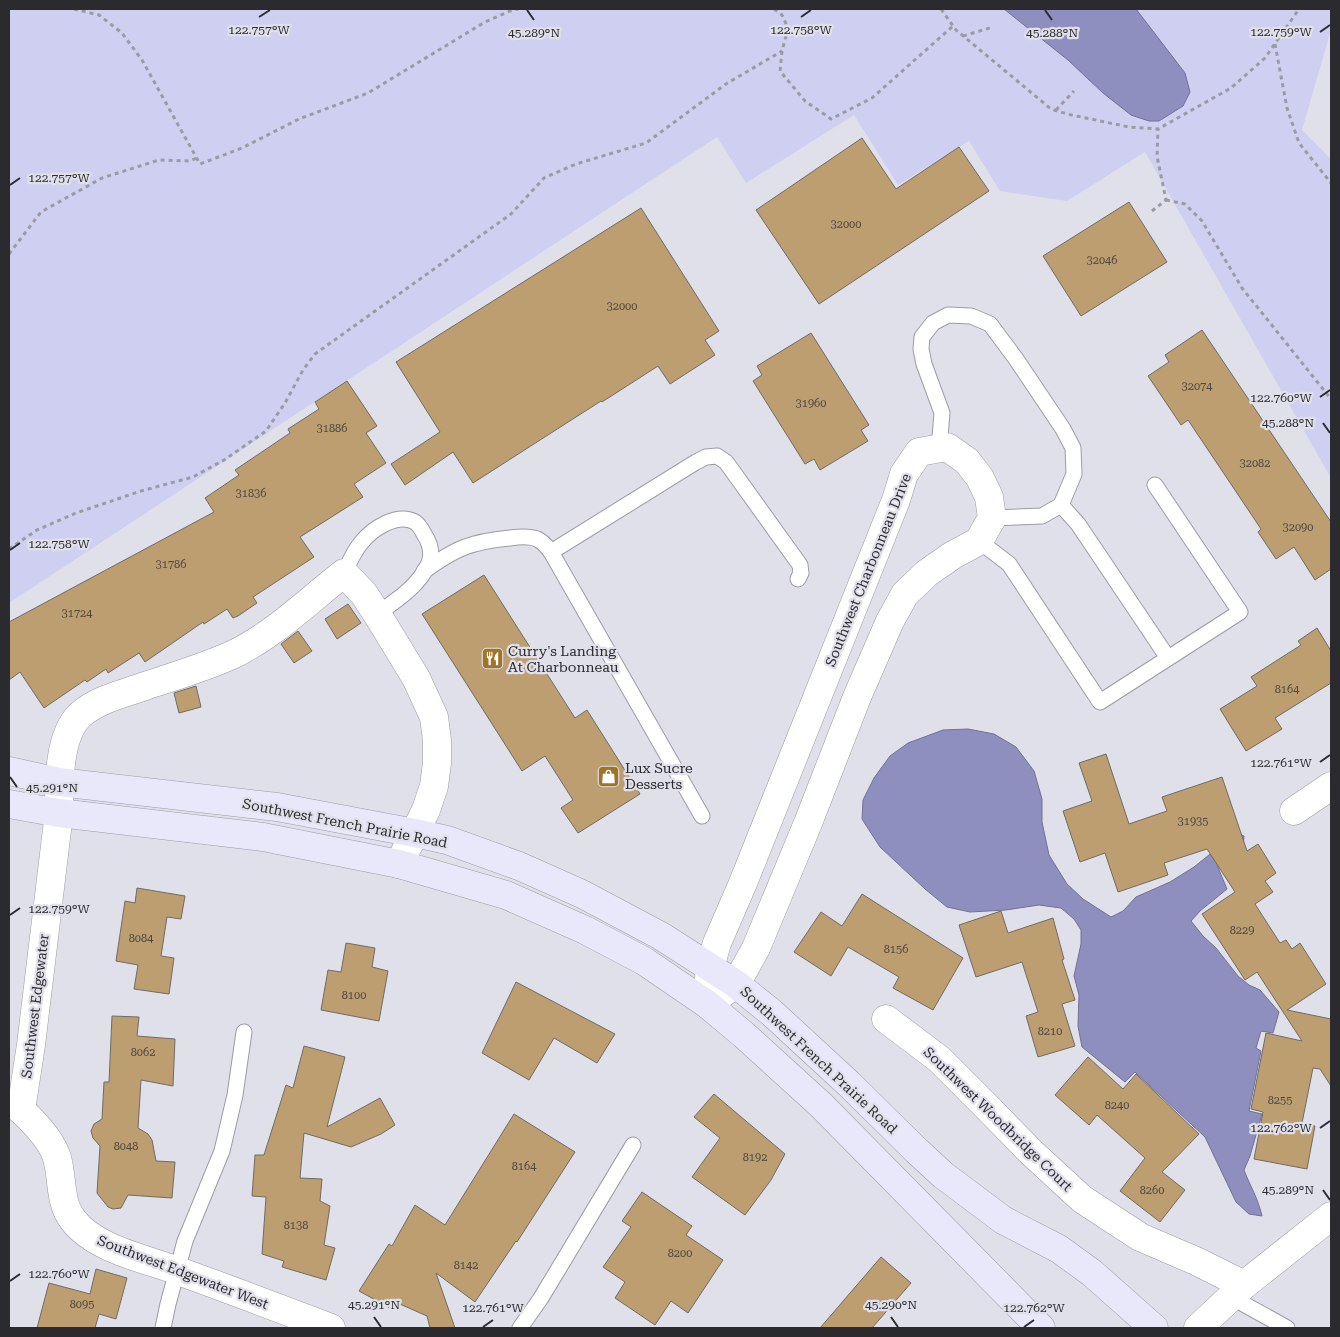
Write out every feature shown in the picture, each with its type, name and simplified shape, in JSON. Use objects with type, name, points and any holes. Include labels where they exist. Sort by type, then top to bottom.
[{"type":"street","points":[[707,1004],[736,984],[756,948],[808,823],[857,697],[890,621],[906,594],[927,573],[985,530],[989,497],[980,478],[967,461],[947,447],[939,449]]},
{"type":"street","name":"Southwest Charbonneau Drive","points":[[707,1004],[710,967],[717,943],[747,874],[896,500],[904,474],[919,452],[939,449]]},
{"type":"street","points":[[344,573],[364,594],[377,614],[416,678],[434,717],[437,740],[434,786],[426,810],[399,864]]},
{"type":"street","name":"Southwest Edgewater","points":[[15,1110],[31,1045],[59,813],[59,782],[66,738],[80,716],[103,700],[206,666],[236,653],[287,619],[344,573]]},
{"type":"street","name":"Southwest French Prairie Road","points":[[9,771],[59,782],[277,807],[415,833],[447,840],[519,866],[573,890],[662,936],[736,984],[772,1013],[943,1175],[1003,1220],[1059,1249],[1092,1273],[1154,1328]]},
{"type":"street","points":[[1294,811],[1331,786]]},
{"type":"street","name":"Southwest French Prairie Road","points":[[9,804],[59,813],[263,837],[399,864],[506,895],[585,930],[644,961],[707,1004],[744,1035],[821,1105],[1042,1328]]},
{"type":"street","name":"Southwest Woodbridge Court","points":[[886,1019],[939,1059],[1032,1154],[1082,1199],[1140,1237],[1196,1261],[1238,1291]]},
{"type":"street","name":"Southwest Edgewater West","points":[[15,1110],[34,1122],[45,1136],[57,1157],[64,1200],[72,1219],[87,1235],[106,1245],[331,1328]]},
{"type":"street","points":[[1198,1328],[1238,1291],[1331,1216]]},
{"type":"lane","points":[[939,449],[942,413],[924,364],[921,349],[922,336],[933,323],[948,314],[971,316],[990,324],[1063,429],[1073,448],[1074,474],[1061,506],[1042,516],[985,530],[1100,702],[1240,612],[1155,485]]},
{"type":"lane","points":[[551,552],[696,462],[706,457],[717,456],[726,462],[800,565],[801,573],[798,579]]},
{"type":"lane","points":[[1061,506],[1078,524],[1168,658]]},
{"type":"lane","points":[[344,573],[361,543],[377,528],[402,518],[416,522],[432,548],[429,562],[404,596],[377,614]]},
{"type":"lane","points":[[424,571],[444,556],[462,547],[489,540],[518,537],[538,539],[551,552],[702,816]]},
{"type":"lane","points":[[163,1328],[184,1241],[222,1151],[235,1095],[244,1032]]},
{"type":"lane","points":[[520,1328],[541,1298],[633,1145]]},
{"type":"lane","points":[[1238,1291],[1288,1328]]},
{"type":"path","points":[[74,9],[99,15],[122,33],[142,60],[200,164],[242,148],[300,119],[368,93],[485,22],[518,9]]},
{"type":"path","points":[[774,9],[782,15],[788,28],[782,51],[780,71],[805,101],[832,119],[872,98],[953,26]]},
{"type":"path","points":[[941,9],[962,36],[1051,109],[1129,127],[1158,129],[1231,88],[1265,58],[1299,9]]},
{"type":"path","points":[[962,36],[993,26]]},
{"type":"path","points":[[1275,43],[1287,108],[1299,143],[1331,182]]},
{"type":"path","points":[[9,549],[37,530],[76,513],[141,491],[193,477],[224,460],[266,431],[286,403],[303,370],[315,354],[511,214],[544,178],[576,164],[646,143],[726,84],[782,51]]},
{"type":"path","points":[[1056,110],[1074,91]]},
{"type":"path","points":[[1158,129],[1157,156],[1166,200]]},
{"type":"path","points":[[9,254],[41,212],[102,178],[159,160],[190,161],[197,158]]},
{"type":"path","points":[[1152,210],[1166,200],[1185,204],[1202,222],[1242,288],[1331,399]]},
{"type":"shaded area","points":[[9,9],[1331,9],[1331,30],[1302,130],[1331,159],[1331,478],[1145,152],[1067,201],[1000,191],[969,141],[898,185],[854,115],[746,183],[717,137],[9,603]]},
{"type":"shaded area","points":[[1004,9],[1136,9],[1185,73],[1190,92],[1183,106],[1159,121],[1149,121],[1131,115],[1103,93],[1068,60]]},
{"type":"shaded area","points":[[968,729],[994,734],[1016,747],[1034,771],[1042,799],[1042,822],[1049,855],[1067,884],[1083,899],[1111,917],[1123,911],[1136,897],[1170,882],[1194,867],[1234,832],[1244,836],[1243,849],[1217,865],[1227,889],[1191,921],[1238,976],[1249,985],[1260,990],[1279,1012],[1273,1033],[1261,1031],[1256,1048],[1261,1051],[1249,1111],[1262,1114],[1244,1170],[1262,1216],[1249,1214],[1236,1202],[1205,1137],[1135,1072],[1125,1082],[1082,1047],[1078,1026],[1079,995],[1074,976],[1081,944],[1081,930],[1074,919],[1061,908],[1039,905],[1006,910],[970,912],[947,907],[880,847],[862,819],[863,800],[874,778],[890,756],[908,743],[943,730]]},
{"type":"building","points":[[862,138],[896,189],[959,147],[989,191],[819,304],[756,210]]},
{"type":"building","points":[[1129,202],[1167,262],[1081,316],[1043,256]]},
{"type":"building","points":[[641,208],[719,331],[705,340],[715,355],[670,384],[658,366],[473,483],[453,452],[405,485],[391,464],[440,432],[396,362]]},
{"type":"building","points":[[1202,330],[1331,522],[1331,569],[1315,580],[1294,547],[1276,559],[1258,532],[1261,529],[1188,420],[1181,425],[1148,376],[1169,362],[1165,355]]},
{"type":"building","points":[[811,333],[869,425],[861,430],[868,441],[820,470],[814,459],[805,464],[753,381],[762,375],[757,366]]},
{"type":"building","points":[[347,381],[377,426],[366,433],[386,463],[354,484],[363,497],[300,537],[314,557],[253,597],[257,603],[238,616],[233,618],[227,609],[204,624],[203,622],[145,662],[139,653],[108,673],[106,669],[87,682],[85,680],[44,708],[20,672],[9,680],[9,622],[214,512],[205,498],[239,475],[235,470],[290,433],[288,429],[319,409],[315,402]]},
{"type":"building","points":[[484,575],[575,718],[587,710],[640,794],[578,833],[561,808],[573,800],[545,756],[522,771],[422,614]]},
{"type":"building","points":[[348,604],[361,623],[337,639],[325,619]]},
{"type":"building","points":[[1317,628],[1331,651],[1331,683],[1275,718],[1282,729],[1246,751],[1220,709],[1257,686],[1251,677],[1301,645],[1298,641]]},
{"type":"building","points":[[298,631],[312,651],[294,663],[281,644]]},
{"type":"building","points":[[196,686],[201,707],[179,713],[174,693]]},
{"type":"building","points":[[1106,754],[1129,824],[1167,811],[1162,797],[1222,777],[1247,851],[1258,844],[1276,873],[1265,881],[1273,892],[1255,904],[1280,943],[1286,940],[1292,949],[1300,943],[1326,984],[1287,1010],[1331,1019],[1331,1086],[1320,1069],[1313,1068],[1302,1123],[1315,1126],[1307,1169],[1254,1159],[1263,1112],[1251,1109],[1266,1033],[1302,1041],[1257,972],[1245,980],[1202,914],[1235,892],[1207,849],[1164,863],[1168,875],[1118,892],[1105,853],[1080,862],[1063,811],[1092,801],[1079,763]]},
{"type":"building","points":[[137,888],[185,896],[181,919],[167,917],[161,956],[174,958],[169,994],[134,989],[138,965],[116,961],[125,901],[135,903]]},
{"type":"building","points":[[862,894],[963,958],[933,1010],[893,988],[899,977],[848,947],[831,976],[794,952],[821,912],[842,926]]},
{"type":"building","points":[[1001,911],[1008,933],[1053,918],[1064,959],[1062,960],[1075,1000],[1062,1004],[1075,1046],[1038,1057],[1026,1016],[1038,1012],[1022,962],[976,977],[959,925]]},
{"type":"building","points":[[346,943],[375,948],[372,967],[388,971],[379,1021],[321,1010],[328,970],[341,972]]},
{"type":"building","points":[[516,982],[615,1034],[597,1063],[554,1038],[529,1080],[482,1053]]},
{"type":"building","points":[[112,1016],[139,1017],[137,1036],[175,1039],[173,1086],[141,1080],[138,1128],[148,1134],[152,1140],[156,1161],[175,1162],[172,1198],[128,1195],[121,1208],[113,1209],[108,1207],[97,1193],[100,1146],[93,1138],[91,1131],[94,1124],[102,1119],[104,1082],[109,1082]]},
{"type":"building","points":[[304,1046],[345,1057],[327,1127],[380,1098],[395,1125],[381,1134],[351,1147],[304,1133],[300,1178],[322,1179],[320,1201],[330,1206],[324,1245],[335,1248],[326,1280],[282,1267],[284,1261],[262,1254],[266,1197],[252,1196],[255,1155],[264,1155],[286,1085],[293,1088]]},
{"type":"building","points":[[1088,1057],[1123,1089],[1136,1074],[1199,1134],[1162,1172],[1185,1190],[1160,1222],[1120,1191],[1145,1158],[1097,1115],[1089,1125],[1055,1095]]},
{"type":"building","points":[[714,1094],[785,1154],[771,1180],[745,1215],[692,1177],[720,1138],[694,1117]]},
{"type":"building","points":[[514,1114],[575,1152],[517,1242],[475,1302],[436,1273],[455,1328],[430,1328],[427,1316],[393,1301],[390,1308],[359,1291],[389,1244],[392,1246],[415,1205],[445,1225]]},
{"type":"building","points":[[642,1192],[692,1226],[686,1235],[723,1260],[688,1313],[671,1301],[655,1325],[615,1298],[625,1282],[603,1267],[631,1227],[622,1221]]},
{"type":"building","points":[[881,1257],[911,1283],[872,1328],[820,1328]]},
{"type":"building","points":[[96,1269],[127,1278],[116,1319],[99,1314],[95,1328],[37,1328],[49,1283],[90,1294]]},
{"type":"place","name":"Curry's Landing At Charbonneau","points":[[492,659]]},
{"type":"place","name":"Lux Sucre Desserts","points":[[609,776]]}]
